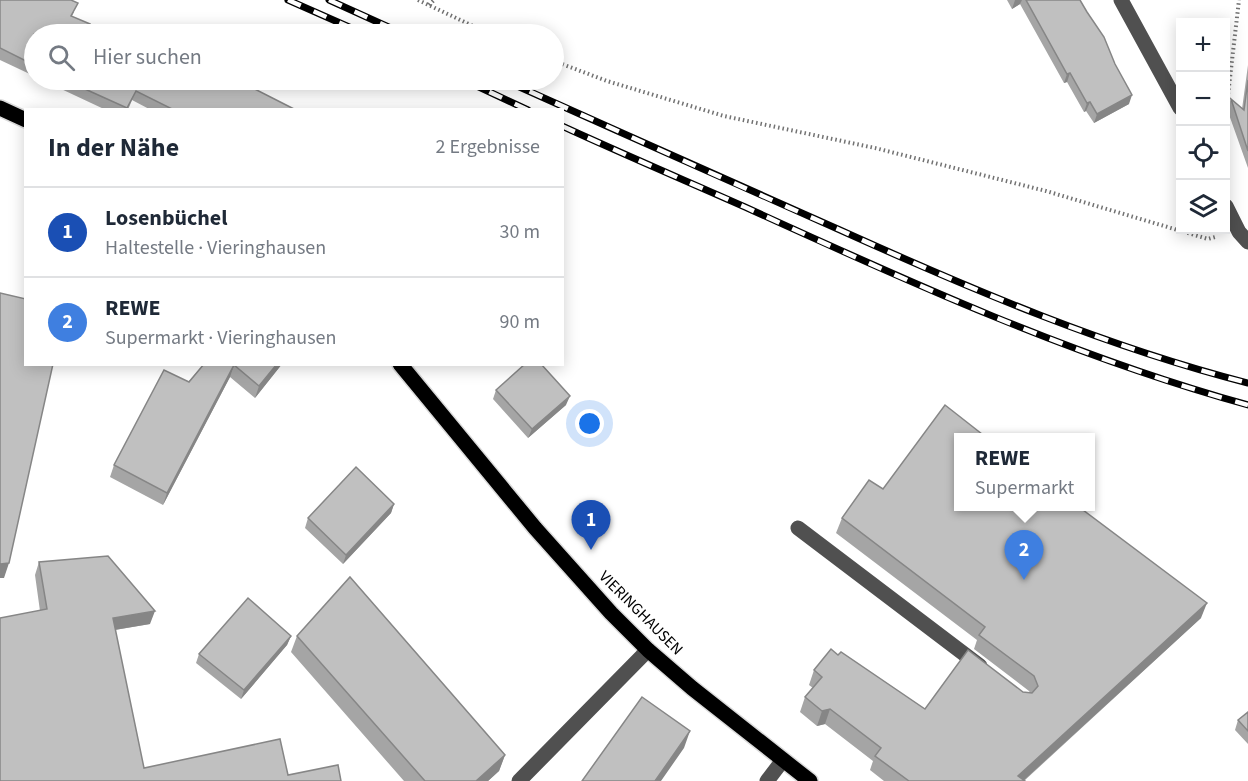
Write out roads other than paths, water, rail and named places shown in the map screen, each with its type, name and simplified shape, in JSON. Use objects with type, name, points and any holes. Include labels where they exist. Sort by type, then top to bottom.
[{"type":"main road","points":[[0,108],[24,119]]},
{"type":"main road","name":"VIERINGHAUSEN","points":[[402,366],[536,528],[648,650],[692,688],[810,781]]},
{"type":"street","points":[[1121,0],[1176,101]]},
{"type":"street","points":[[1230,213],[1243,237]]},
{"type":"street","points":[[798,528],[995,678]]},
{"type":"street","points":[[519,781],[648,650]]},
{"type":"street","points":[[767,781],[783,760]]},
{"type":"railway","points":[[288,0],[342,24]]},
{"type":"railway","points":[[329,0],[382,24]]},
{"type":"railway","points":[[485,90],[524,108]]},
{"type":"railway","points":[[526,90],[890,252],[1041,316],[1195,369],[1248,383]]},
{"type":"railway","points":[[564,127],[868,263],[993,316],[1119,364],[1248,405]]},
{"type":"place","name":"Losenbüchel","points":[[591,550]]},
{"type":"place","name":"REWE","points":[[1024,580]]}]
